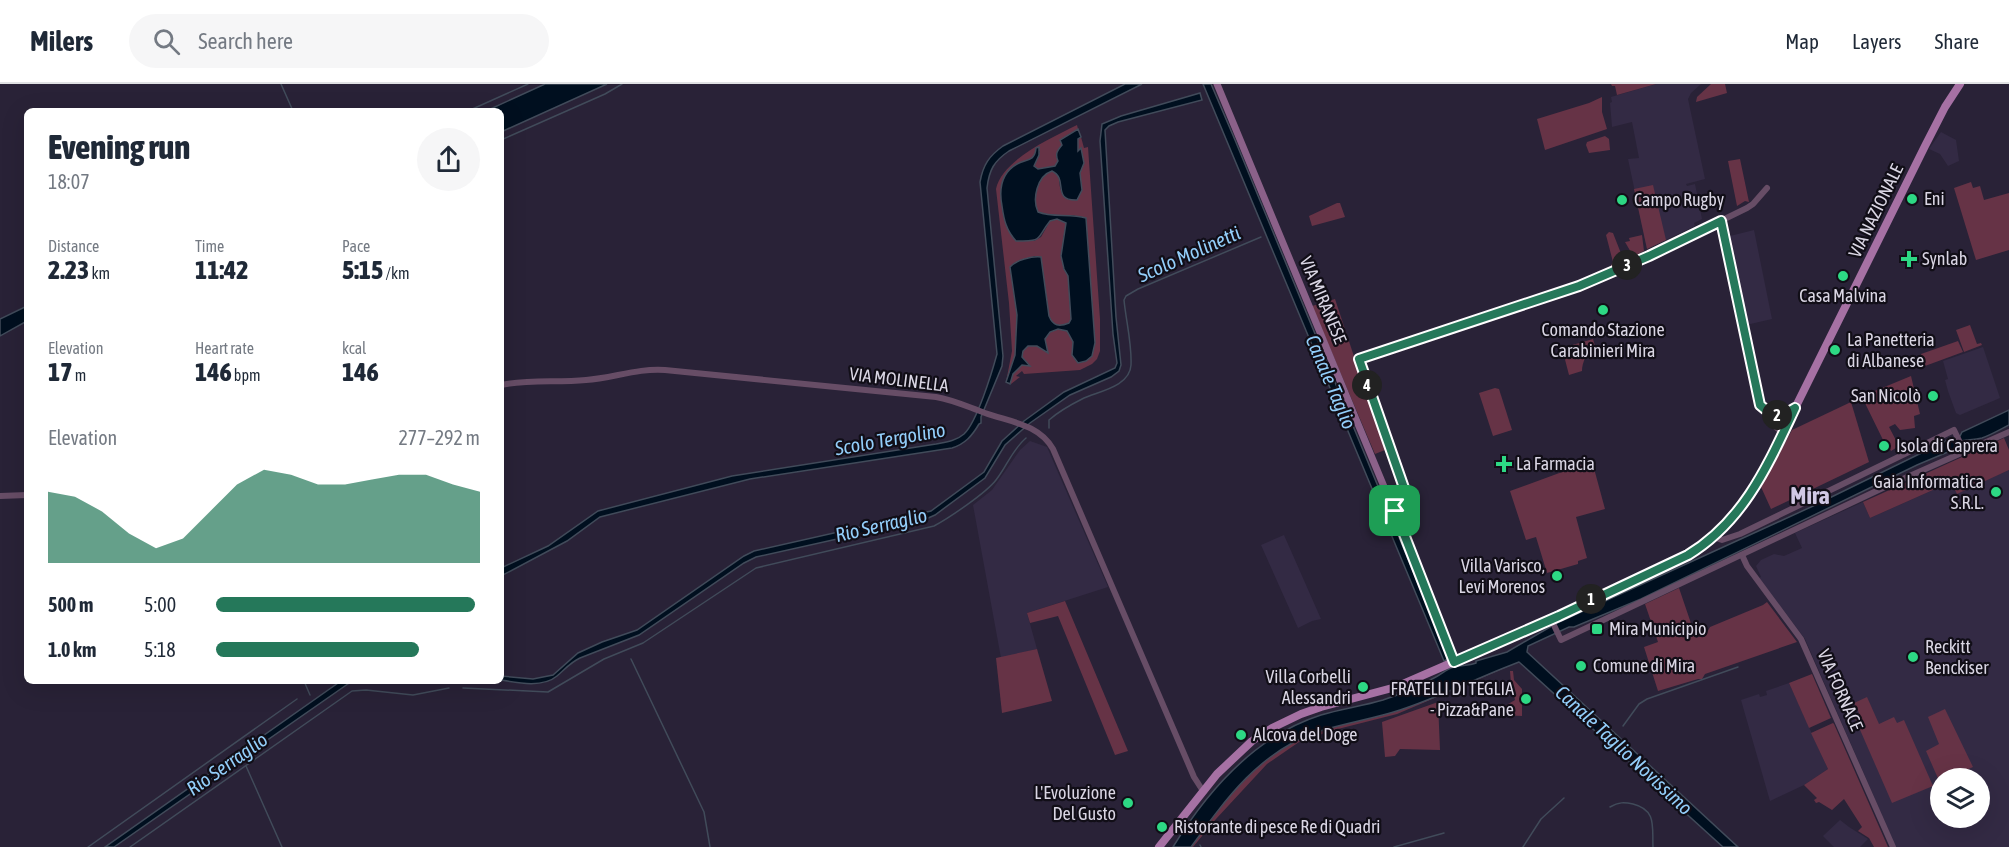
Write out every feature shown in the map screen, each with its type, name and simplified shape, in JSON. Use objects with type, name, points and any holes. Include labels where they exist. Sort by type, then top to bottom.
[{"type":"main road","name":"VIA MIRANESE","points":[[1217,84],[1396,514],[1450,664]]},
{"type":"main road","name":"VIA NAZIONALE","points":[[1160,847],[1217,774],[1262,734],[1321,707],[1389,690],[1553,622],[1688,555],[1713,537],[1742,507],[1754,490],[1925,146],[1960,84]]},
{"type":"street","points":[[1396,514],[1410,505],[1359,359],[1579,286],[1649,256],[1721,221],[1753,204],[1767,188]]},
{"type":"street","points":[[1721,221],[1760,405],[1772,424],[1784,431]]},
{"type":"street","name":"VIA MOLINELLA","points":[[504,385],[529,381],[585,380],[655,369],[936,397],[953,400],[1032,429],[1046,438],[1053,449],[1194,777],[1203,791]]},
{"type":"street","points":[[1760,405],[1780,419],[1784,431]]},
{"type":"street","points":[[1773,414],[1782,415],[1795,408]]},
{"type":"street","points":[[1713,537],[1722,540],[1740,534],[1954,430],[1963,448]]},
{"type":"street","points":[[1553,622],[1561,640],[1963,448],[2009,432]]},
{"type":"street","points":[[0,496],[24,495]]},
{"type":"street","name":"VIA FORNACE","points":[[1742,555],[1754,576],[1801,639],[1893,847]]},
{"type":"shaded area","points":[[1611,84],[1656,84],[1617,95],[1615,86]]},
{"type":"shaded area","points":[[1656,84],[1701,84],[1688,99],[1705,179],[1686,184],[1687,186],[1695,184],[1702,219],[1694,223],[1695,226],[1647,249],[1628,159],[1639,158],[1632,122],[1612,127],[1610,103],[1612,102],[1611,97]]},
{"type":"shaded area","points":[[1711,84],[1725,84],[1727,93],[1696,102],[1697,97]]},
{"type":"shaded area","points":[[1602,97],[1602,112],[1607,129],[1545,150],[1537,119]]},
{"type":"shaded area","points":[[1077,125],[1078,129],[1060,140],[1062,145],[1057,153],[1058,161],[1055,167],[1038,169],[1034,166],[1040,151],[1036,152],[1032,159],[1016,165],[1034,241],[1041,237],[1050,221],[1057,219],[1066,223],[1063,238],[1064,269],[1068,276],[1071,319],[1069,323],[1060,326],[1054,324],[1050,319],[1046,294],[1035,256],[1014,263],[1010,267],[1017,315],[1015,355],[1006,382],[1012,351],[996,189],[1000,178],[1017,159]]},
{"type":"shaded area","points":[[1941,132],[1956,140],[1959,161],[1948,166],[1940,154],[1929,149]]},
{"type":"shaded area","points":[[1605,136],[1609,139],[1610,150],[1589,153],[1587,142]]},
{"type":"shaded area","points":[[1081,137],[1084,148],[1088,147],[1100,319],[1100,351],[1092,364],[1080,370],[1024,374],[1022,371],[1016,376],[1020,377],[1011,384],[1012,376],[1017,369],[1022,365],[1029,366],[1022,357],[1023,351],[1028,346],[1037,346],[1047,352],[1045,339],[1049,332],[1058,329],[1067,331],[1073,342],[1072,355],[1076,361],[1095,343],[1086,218],[1050,215],[1038,212],[1036,207],[1039,183],[1052,171],[1058,175],[1065,196],[1069,200],[1077,200],[1082,190],[1080,173],[1084,163],[1081,149],[1078,151],[1078,139]]},
{"type":"shaded area","points":[[1740,159],[1749,202],[1745,201],[1737,206],[1728,161]]},
{"type":"shaded area","points":[[1971,182],[1973,188],[1980,186],[1984,200],[2009,193],[2009,250],[1976,260],[1954,188]]},
{"type":"shaded area","points":[[1653,185],[1666,240],[1647,249],[1634,189]]},
{"type":"shaded area","points":[[1340,203],[1345,217],[1312,226],[1309,216]]},
{"type":"shaded area","points":[[1754,230],[1772,319],[1746,325],[1730,236]]},
{"type":"shaded area","points":[[1609,232],[1613,233],[1622,256],[1620,261],[1610,267],[1613,262],[1606,235]]},
{"type":"shaded area","points":[[1642,235],[1644,251],[1632,254],[1625,242],[1630,241],[1629,238]]},
{"type":"shaded area","points":[[1335,299],[1385,450],[1375,454],[1312,306]]},
{"type":"shaded area","points":[[1970,325],[1977,344],[1982,345],[1964,352],[1956,330]]},
{"type":"shaded area","points":[[1593,339],[1595,346],[1586,357],[1582,371],[1569,375],[1562,348]]},
{"type":"shaded area","points":[[1958,341],[1963,352],[1925,366],[1921,354]]},
{"type":"shaded area","points":[[1983,347],[2000,398],[1960,415],[1956,413],[1948,391],[1945,380],[1948,379],[1943,361]]},
{"type":"shaded area","points":[[1911,376],[1920,414],[1914,416],[1915,428],[1900,430],[1895,424],[1889,427],[1899,446],[1891,451],[1886,446],[1862,397],[1879,387],[1882,388]]},
{"type":"shaded area","points":[[1499,389],[1512,430],[1493,436],[1479,393]]},
{"type":"shaded area","points":[[1851,402],[1869,462],[1771,509],[1761,487],[1792,430]]},
{"type":"shaded area","points":[[2004,438],[2009,450],[2009,470],[1957,494],[1951,482],[1870,518],[1863,502]]},
{"type":"shaded area","points":[[1030,441],[1047,447],[1108,587],[1027,613],[1037,649],[1001,658],[973,505],[992,490],[1020,450]]},
{"type":"shaded area","points":[[1592,461],[1605,509],[1576,517],[1587,558],[1578,561],[1578,564],[1547,573],[1536,537],[1526,540],[1510,491]]},
{"type":"shaded area","points":[[2009,470],[2009,847],[1896,847],[1805,639],[1759,578],[1761,577],[1756,566],[1761,560],[1774,554],[1784,556],[1802,548],[1795,533],[1863,502],[1870,518],[1951,482],[1957,493]]},
{"type":"shaded area","points":[[1284,535],[1321,619],[1298,628],[1261,545]]},
{"type":"shaded area","points":[[1679,588],[1696,638],[1706,634],[1710,627],[1767,602],[1797,642],[1705,674],[1702,679],[1658,691],[1644,647],[1658,642],[1645,604]]},
{"type":"shaded area","points":[[1065,601],[1128,751],[1115,755],[1058,616],[1030,623],[1027,613]]},
{"type":"shaded area","points":[[1037,649],[1052,701],[1002,713],[996,658]]},
{"type":"shaded area","points":[[1512,665],[1397,714],[1334,730],[1299,742],[1267,764],[1191,847],[1244,781],[1275,753],[1293,742],[1313,733],[1402,709]]},
{"type":"shaded area","points":[[1510,671],[1513,671],[1514,680],[1522,689],[1522,716],[1503,715],[1503,707],[1515,700]]},
{"type":"shaded area","points":[[1812,674],[1831,718],[1809,728],[1789,683]]},
{"type":"shaded area","points":[[1789,683],[1828,769],[1804,785],[1770,801],[1741,700],[1759,694],[1760,697],[1767,695],[1766,691]]},
{"type":"shaded area","points":[[1867,697],[1879,724],[1894,717],[1897,723],[1904,720],[1930,779],[1930,787],[1892,803],[1854,716],[1859,713],[1854,703]]},
{"type":"shaded area","points":[[1438,702],[1440,750],[1400,749],[1395,756],[1385,757],[1382,722]]},
{"type":"shaded area","points":[[1945,709],[1973,767],[1933,768],[1926,751],[1939,744],[1928,717]]},
{"type":"shaded area","points":[[1833,723],[1888,847],[1874,847],[1869,838],[1858,831],[1862,827],[1844,799],[1832,810],[1819,802],[1816,803],[1814,800],[1817,798],[1804,785],[1828,769],[1811,733]]},
{"type":"shaded area","points":[[1840,820],[1868,839],[1860,847],[1834,847],[1823,836]]},
{"type":"water","points":[[545,84],[607,84],[504,131],[504,108],[493,108]]},
{"type":"water","points":[[1125,84],[1142,84],[1009,151],[996,162],[991,171],[987,188],[1003,356],[1002,366],[981,417],[981,423],[971,436],[952,448],[750,479],[600,517],[567,541],[504,574],[504,567],[548,546],[598,511],[732,476],[936,444],[954,440],[964,434],[979,408],[997,354],[980,182],[990,157],[1003,146]]},
{"type":"water","name":"Canale Taglio","points":[[1203,84],[1211,84],[1235,140],[1448,656],[1448,659],[1444,661]]},
{"type":"water","name":"Rio Serraglio","points":[[1200,93],[1202,100],[1118,122],[1105,130],[1121,365],[1119,371],[1111,377],[1070,395],[1030,423],[1005,445],[985,478],[935,515],[926,519],[756,557],[639,635],[577,660],[551,680],[530,684],[504,680],[504,676],[533,679],[553,675],[578,653],[637,630],[754,551],[931,511],[984,472],[1002,441],[1024,421],[1064,392],[1115,368],[1117,363],[1100,141],[1102,124],[1121,116]]},
{"type":"water","points":[[1078,129],[1081,137],[1078,139],[1078,151],[1081,148],[1084,163],[1080,173],[1082,190],[1077,200],[1065,197],[1057,175],[1052,171],[1039,183],[1036,207],[1038,212],[1050,215],[1086,218],[1095,343],[1092,356],[1078,363],[1072,355],[1073,342],[1067,331],[1058,329],[1050,332],[1045,339],[1048,353],[1037,346],[1028,346],[1023,351],[1022,357],[1030,366],[1022,365],[1013,374],[1010,384],[1006,382],[1015,355],[1017,315],[1010,267],[1024,259],[1041,257],[1049,316],[1054,324],[1059,325],[1069,323],[1071,319],[1068,276],[1061,256],[1066,223],[1057,219],[1050,221],[1035,240],[1016,241],[1008,229],[1004,216],[1001,200],[1002,182],[1007,172],[1017,164],[1032,158],[1036,148],[1039,147],[1039,155],[1034,166],[1038,169],[1055,166],[1058,161],[1057,153],[1062,145],[1060,140]]},
{"type":"water","points":[[24,307],[24,323],[0,336],[0,319]]},
{"type":"water","name":"Canale Taglio Novissimo","points":[[2009,410],[2009,425],[1992,434],[1955,443],[1955,449],[1917,465],[1641,599],[1528,646],[1527,652],[1738,847],[1723,847],[1519,662],[1415,705],[1317,732],[1296,741],[1278,752],[1245,779],[1191,847],[1173,847],[1202,805],[1235,768],[1275,736],[1297,724],[1321,715],[1390,698],[1437,677],[1451,668],[1473,664],[1476,661],[1507,652],[1557,623],[1811,507]]},
{"type":"water","name":"Rio Serraglio","points":[[337,684],[348,684],[114,847],[105,847]]},
{"type":"waterway","points":[[281,84],[292,108]]},
{"type":"waterway","points":[[475,108],[528,84]]},
{"type":"waterway","points":[[504,139],[605,94],[622,84]]},
{"type":"waterway","name":"Scolo Molinetti","points":[[1049,428],[1049,420],[1057,414],[1084,398],[1120,383],[1129,372],[1131,357],[1124,300],[1126,296],[1261,237]]},
{"type":"waterway","name":"Rio Serraglio","points":[[463,688],[548,692],[604,659],[643,643],[756,568],[934,526],[984,492],[1000,475],[1026,438]]},
{"type":"waterway","points":[[631,659],[704,812],[710,847]]},
{"type":"waterway","name":"Canale Taglio Novissimo","points":[[1623,726],[1639,704],[1647,699],[1738,667]]},
{"type":"waterway","points":[[305,684],[310,695]]},
{"type":"waterway","name":"Rio Serraglio","points":[[130,847],[352,691],[366,690],[413,695],[449,688]]},
{"type":"waterway","name":"Rio Serraglio","points":[[88,847],[297,699]]},
{"type":"waterway","name":"Rio Serraglio","points":[[246,766],[282,847]]},
{"type":"waterway","points":[[1523,847],[1541,819],[1564,798]]},
{"type":"waterway","points":[[1610,807],[1619,803],[1627,803],[1646,810],[1652,820],[1653,847]]},
{"type":"waterway","points":[[1394,847],[1444,833]]},
{"type":"place","name":"Eni","points":[[1912,199]]},
{"type":"place","name":"Campo Rugby","points":[[1622,200]]},
{"type":"place","name":"Synlab","points":[[1909,259]]},
{"type":"place","name":"Casa Malvina","points":[[1843,276]]},
{"type":"place","name":"Comando Stazione Carabinieri Mira","points":[[1603,310]]},
{"type":"place","name":"La Panetteria di Albanese","points":[[1835,350]]},
{"type":"place","name":"San Nicolò","points":[[1933,396]]},
{"type":"place","name":"Isola di Caprera","points":[[1884,446]]},
{"type":"place","name":"La Farmacia","points":[[1504,464]]},
{"type":"place","name":"Gaia Informatica S.R.L.","points":[[1996,492]]},
{"type":"place","name":"Villa Varisco, Levi Morenos","points":[[1557,576]]},
{"type":"place","name":"Mira Municipio","points":[[1597,629]]},
{"type":"place","name":"Reckitt Benckiser","points":[[1913,657]]},
{"type":"place","name":"Comune di Mira","points":[[1581,666]]},
{"type":"place","name":"Villa Corbelli Alessandri","points":[[1363,687]]},
{"type":"place","name":"FRATELLI DI TEGLIA - Pizza&Pane","points":[[1526,699]]},
{"type":"place","name":"Alcova del Doge","points":[[1241,735]]},
{"type":"place","name":"L'Evoluzione Del Gusto","points":[[1128,803]]},
{"type":"place","name":"Ristorante di pesce Re di Quadri","points":[[1162,827]]},
{"type":"district","name":"Mira","points":[[1810,496]]},
{"type":"route","points":[[1721,221],[1760,405],[1770,413],[1779,415],[1795,408],[1754,490],[1742,507],[1713,537],[1688,555],[1559,616],[1454,662],[1395,511],[1410,505],[1359,359],[1579,286],[1649,256],[1721,221]]},
{"type":"water label","name":"Scolo Tergolino","points":[[890,439]]}]
